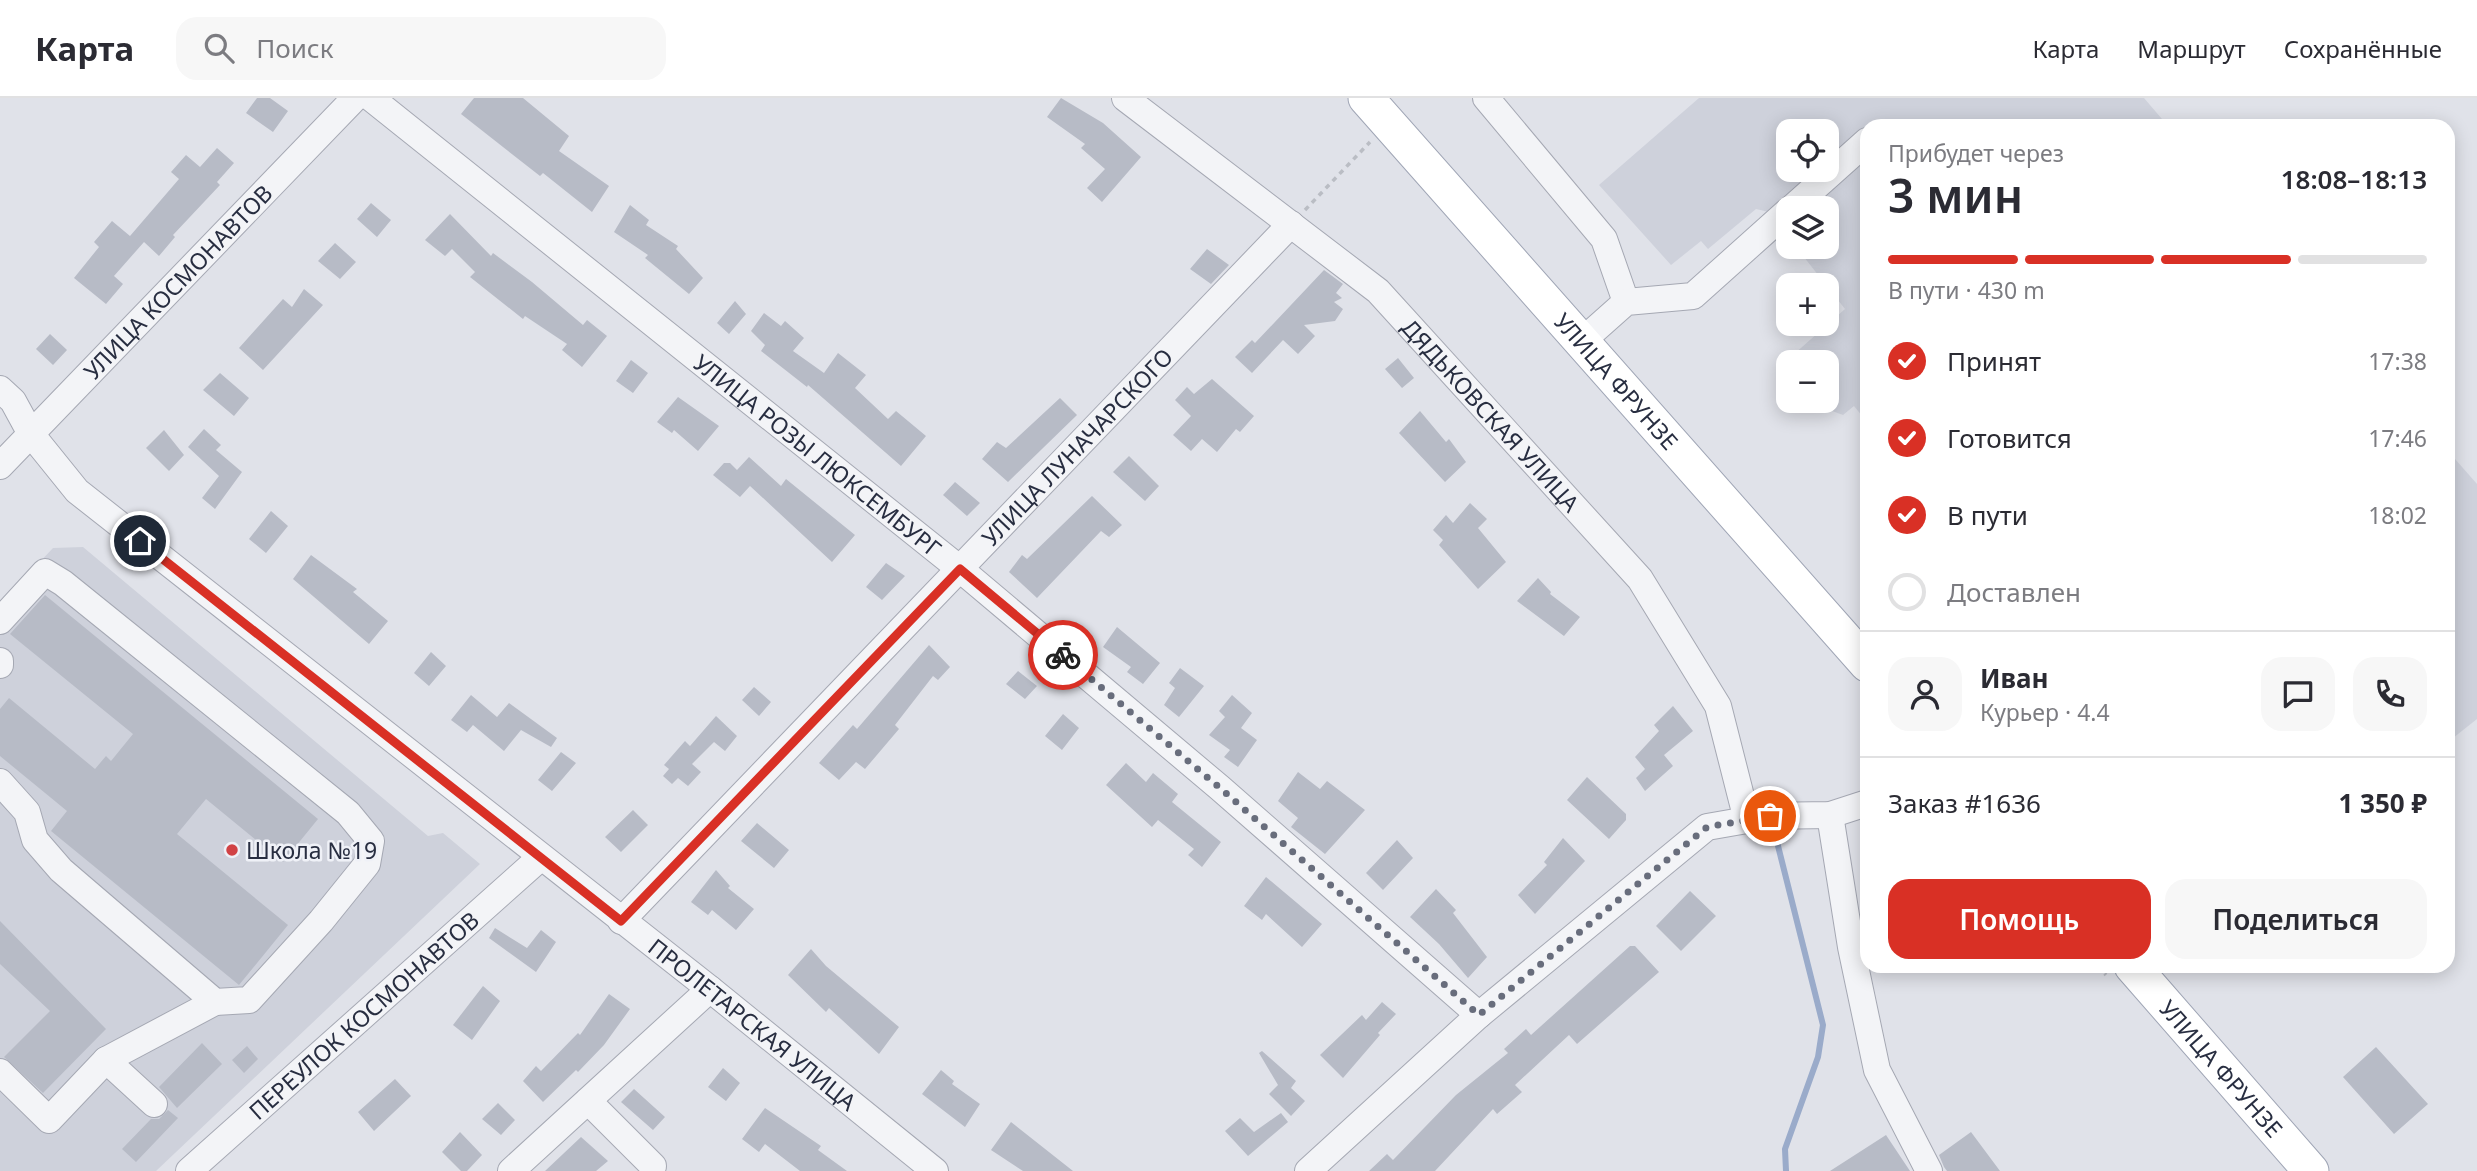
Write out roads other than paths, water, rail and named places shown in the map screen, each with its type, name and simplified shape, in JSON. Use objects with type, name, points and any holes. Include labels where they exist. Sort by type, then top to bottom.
[{"type":"main road","name":"УЛИЦА ФРУНЗЕ","points":[[1377,111],[1860,656]]},
{"type":"main road","name":"УЛИЦА ФРУНЗЕ","points":[[2138,973],[2311,1171]]},
{"type":"street","name":"УЛИЦА КОСМОНАВТОВ","points":[[0,466],[355,98]]},
{"type":"street","name":"УЛИЦА РОЗЫ ЛЮКСЕМБУРГ","points":[[371,98],[960,569],[1220,788],[1479,1015]]},
{"type":"street","name":"ДЯДЬКОВСКАЯ УЛИЦА","points":[[1125,98],[1378,291],[1640,579],[1718,706],[1747,820]]},
{"type":"street","points":[[1486,98],[1604,239],[1626,302]]},
{"type":"street","points":[[1806,196],[1860,147]]},
{"type":"street","points":[[1581,342],[1626,302],[1693,296],[1776,222]]},
{"type":"street","name":"УЛИЦА ЛУНАЧАРСКОГО","points":[[621,921],[1291,224]]},
{"type":"street","name":"ПРОЛЕТАРСКАЯ УЛИЦА","points":[[0,389],[13,401],[31,434],[77,491],[540,859],[710,989],[924,1168]]},
{"type":"street","points":[[0,621],[45,572],[63,583],[348,813],[371,841],[367,864],[321,921],[249,1000],[215,1002],[106,1060],[49,1120],[0,1072]]},
{"type":"street","points":[[0,782],[27,812],[35,840],[61,870],[215,1002]]},
{"type":"street","points":[[1308,1171],[1479,1015],[1707,827],[1770,816],[1830,815],[1860,805]]},
{"type":"street","points":[[1830,815],[1851,947],[1877,1070],[1929,1171]]},
{"type":"street","name":"ПЕРЕУЛОК КОСМОНАВТОВ","points":[[189,1171],[540,859]]},
{"type":"street","points":[[511,1171],[710,989]]},
{"type":"street","points":[[106,1060],[153,1104]]},
{"type":"street","points":[[588,1101],[653,1166]]},
{"type":"waterway","points":[[1772,822],[1823,1025],[1818,1057],[1785,1149],[1786,1171]]},
{"type":"place","name":"Школа №19","points":[[232,850]]}]
